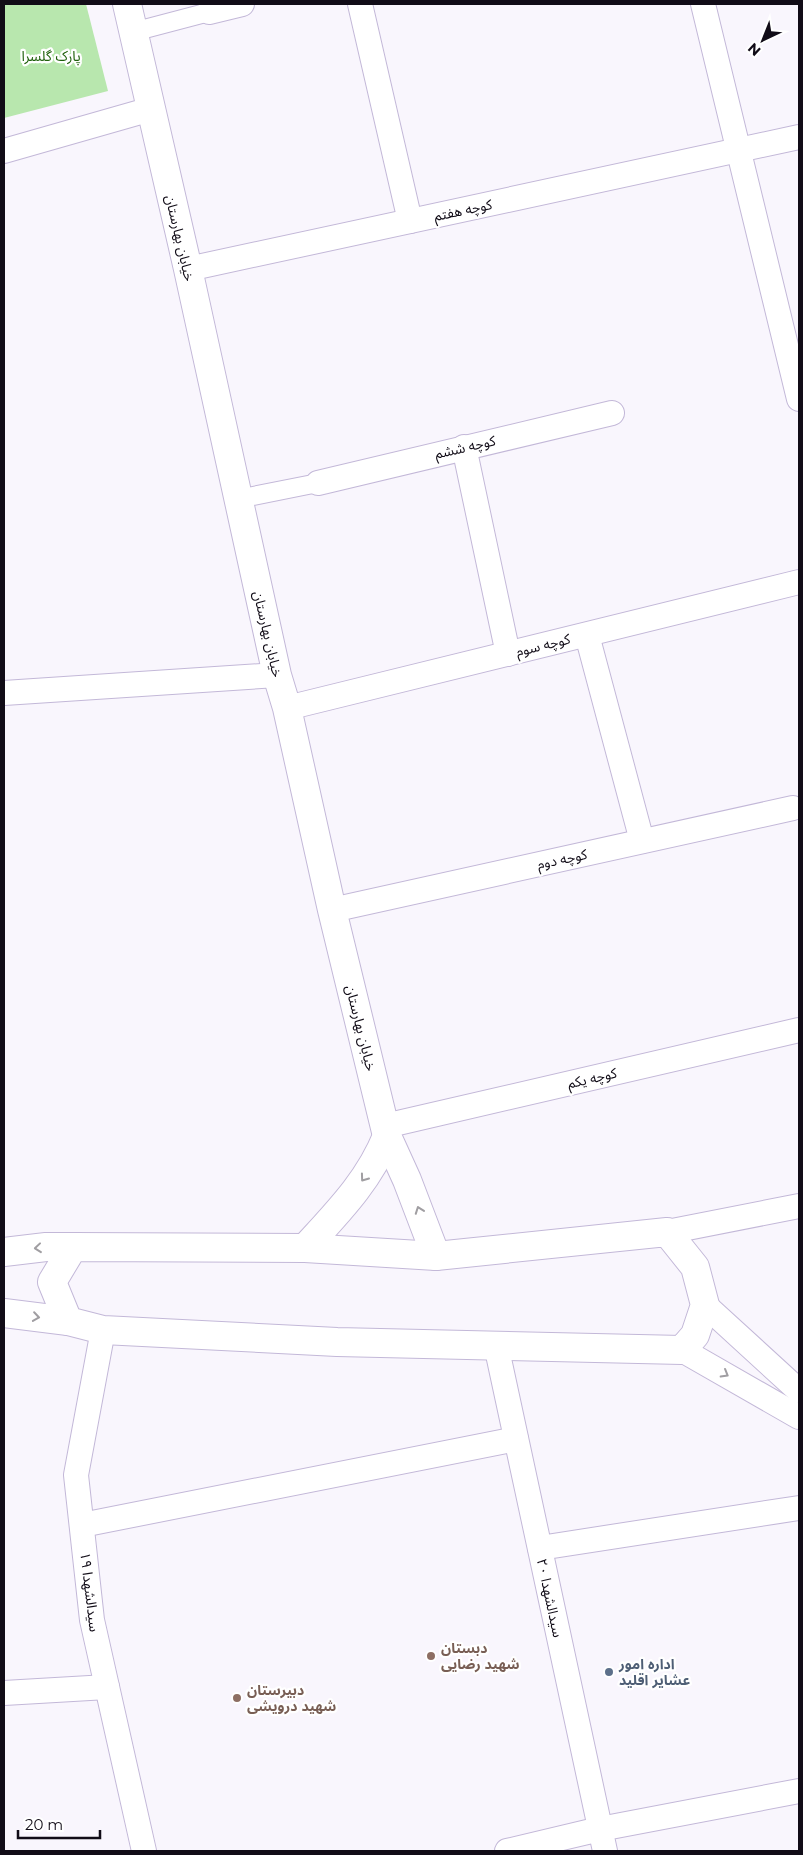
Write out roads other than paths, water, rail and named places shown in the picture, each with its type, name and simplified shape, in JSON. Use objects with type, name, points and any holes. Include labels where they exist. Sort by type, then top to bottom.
[{"type":"street","name":"خیابان بهارستان","points":[[127,4],[188,269],[277,675],[287,708],[332,910],[386,1131],[408,1180],[436,1256]]},
{"type":"street","points":[[133,32],[242,4]]},
{"type":"street","points":[[360,4],[410,221]]},
{"type":"street","points":[[703,4],[738,151],[797,375],[799,399]]},
{"type":"street","points":[[4,152],[151,109]]},
{"type":"street","name":"کوچه هفتم","points":[[188,269],[799,137]]},
{"type":"street","name":"کوچه ششم","points":[[318,483],[612,413]]},
{"type":"street","points":[[464,447],[508,654]]},
{"type":"street","points":[[238,498],[318,483]]},
{"type":"street","name":"کوچه سوم","points":[[287,708],[799,582]]},
{"type":"street","points":[[587,634],[642,841]]},
{"type":"street","points":[[4,693],[277,675]]},
{"type":"street","name":"کوچه دوم","points":[[332,910],[793,808]]},
{"type":"street","name":"کوچه یکم","points":[[386,1131],[799,1030]]},
{"type":"street","points":[[305,1248],[344,1204],[378,1159],[386,1131]]},
{"type":"street","points":[[4,1252],[46,1247],[305,1248],[436,1256],[667,1232],[799,1206]]},
{"type":"street","points":[[667,1232],[695,1267],[705,1305],[695,1336],[682,1350]]},
{"type":"street","points":[[68,1321],[52,1282],[73,1247]]},
{"type":"street","points":[[705,1305],[799,1391]]},
{"type":"street","points":[[4,1313],[68,1321],[103,1330],[337,1342],[682,1350],[799,1417]]},
{"type":"street","name":"سیدالشهدا ۱۹","points":[[103,1330],[76,1475],[92,1620],[144,1851]]},
{"type":"street","name":"سیدالشهدا ۲۰","points":[[496,1345],[602,1840]]},
{"type":"street","points":[[82,1525],[516,1439]]},
{"type":"street","points":[[540,1548],[799,1508]]},
{"type":"street","points":[[4,1693],[107,1686]]},
{"type":"street","points":[[507,1851],[602,1840],[799,1791]]},
{"type":"place","name":"دبستان شهید رضایی","points":[[431,1656]]},
{"type":"place","name":"اداره امور عشایر اقلید","points":[[609,1672]]},
{"type":"place","name":"دبیرستان شهید درویشی","points":[[237,1698]]},
{"type":"park label","name":"پارک گلسرا","points":[[51,56]]}]
